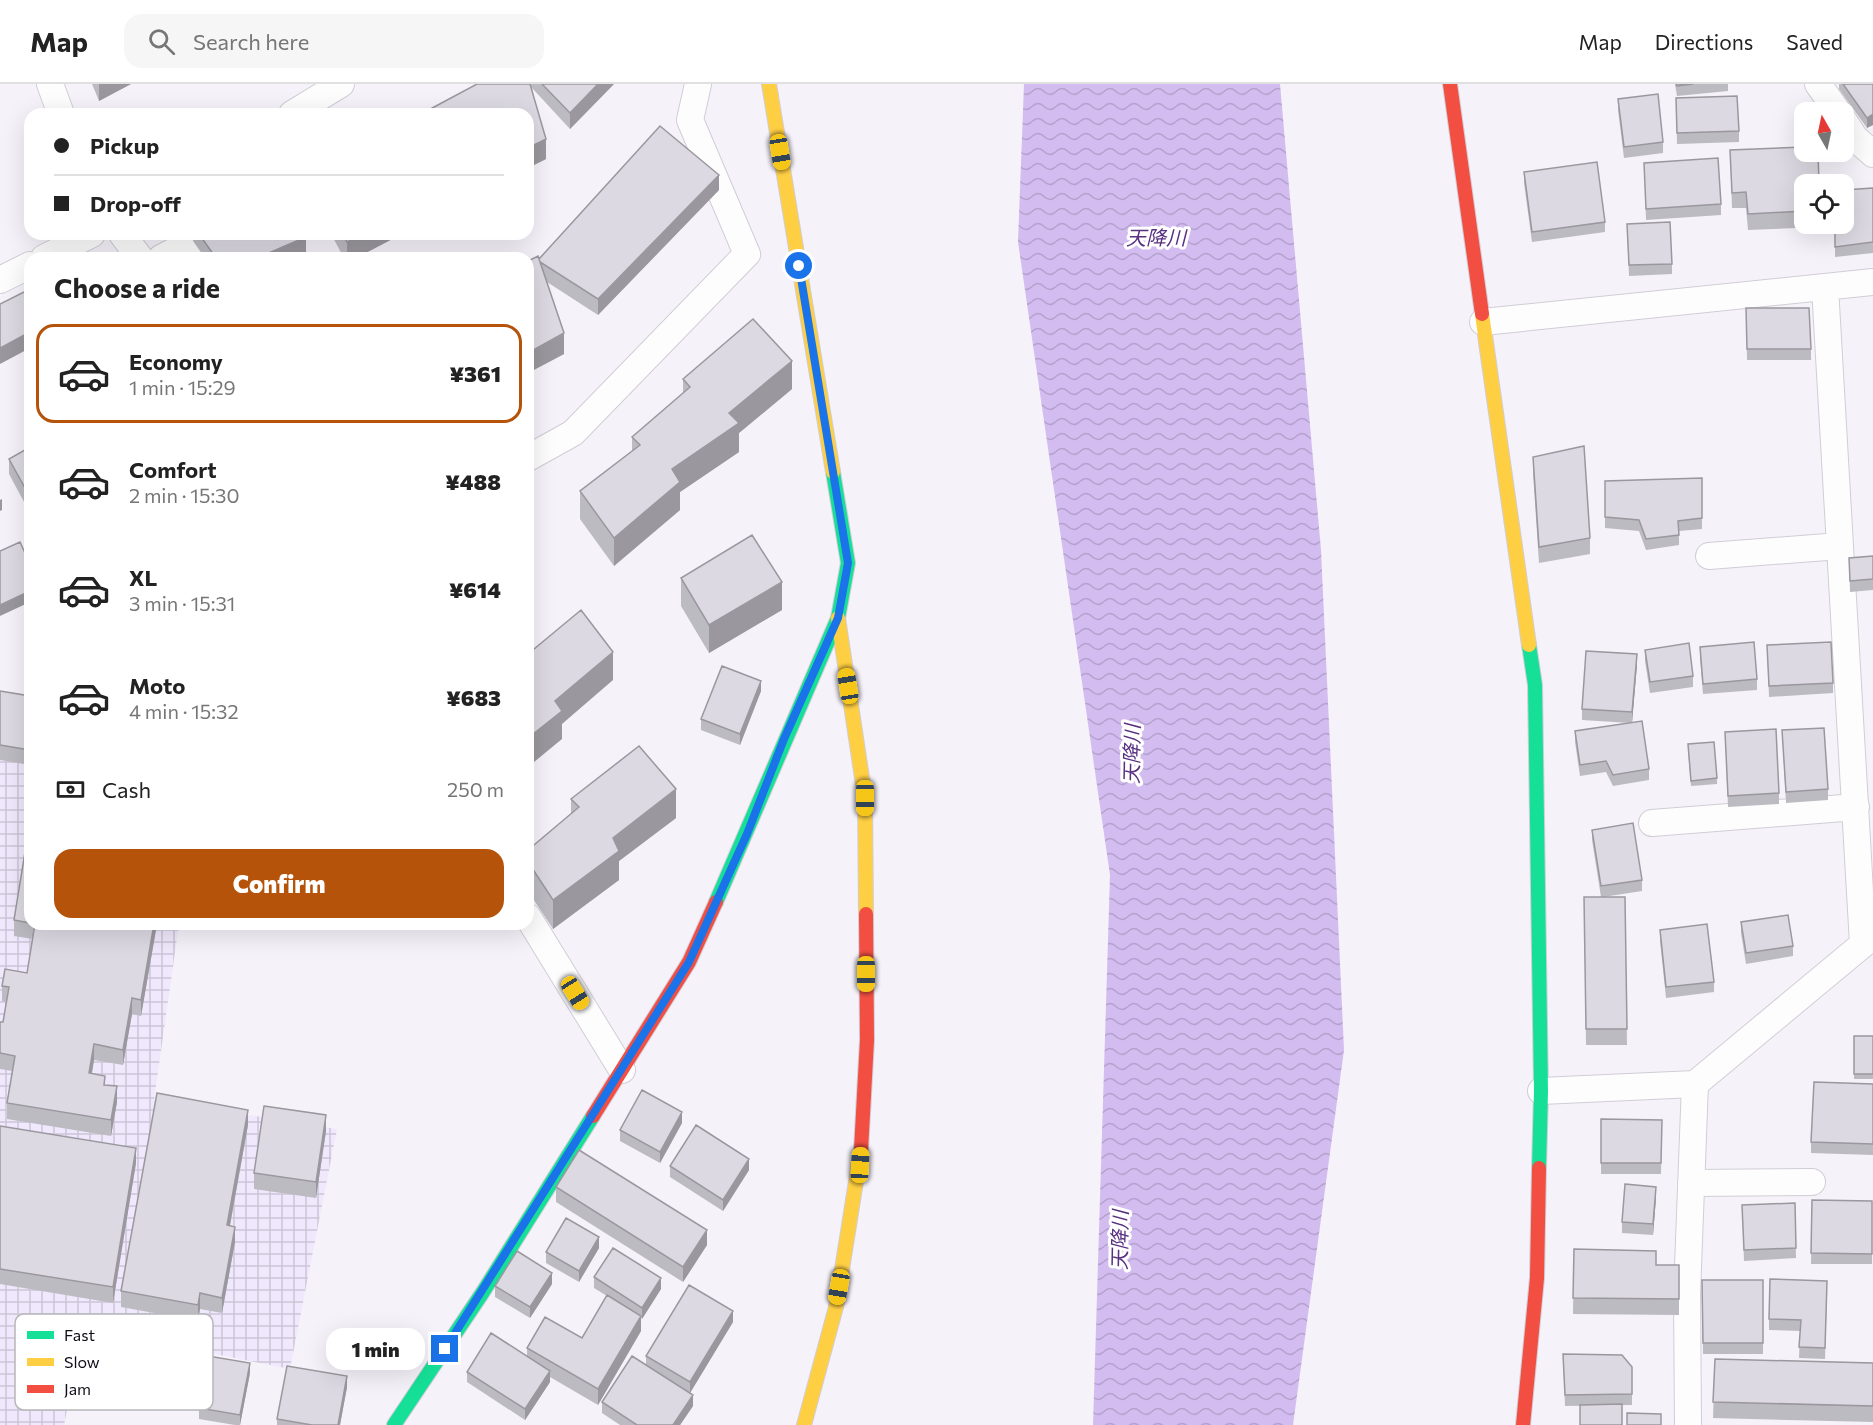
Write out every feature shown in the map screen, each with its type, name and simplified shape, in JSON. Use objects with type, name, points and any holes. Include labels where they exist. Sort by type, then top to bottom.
[{"type":"street","points":[[50,84],[59,108]]},
{"type":"street","points":[[302,108],[341,84]]},
{"type":"street","points":[[534,455],[573,433],[747,254],[690,120],[698,84]]},
{"type":"street","points":[[394,1425],[483,1292],[689,962],[747,834],[784,739],[838,618],[848,563],[769,84]]},
{"type":"street","points":[[1449,84],[1535,685],[1541,1091],[1538,1278],[1523,1425]]},
{"type":"street","points":[[1818,84],[1831,102]]},
{"type":"street","points":[[1854,136],[1873,154]]},
{"type":"street","points":[[56,252],[80,240]]},
{"type":"street","points":[[172,252],[196,240]]},
{"type":"street","points":[[0,280],[24,268]]},
{"type":"street","points":[[1483,322],[1873,282]]},
{"type":"street","points":[[1541,1091],[1695,1084],[1868,940],[1856,807],[1825,287]]},
{"type":"street","points":[[1710,556],[1840,546]]},
{"type":"street","points":[[804,1425],[836,1307],[860,1165],[867,1040],[865,798],[838,618]]},
{"type":"street","points":[[1652,823],[1856,807]]},
{"type":"street","points":[[534,927],[622,1070]]},
{"type":"street","points":[[1688,1425],[1687,1293],[1695,1084]]},
{"type":"street","points":[[1691,1183],[1812,1182]]},
{"type":"shaded area","points":[[0,702],[24,706],[24,930],[178,930],[154,1100],[337,1129],[290,1369],[213,1354],[213,1314],[15,1314],[15,1410],[67,1410],[64,1425],[0,1425]]},
{"type":"water","name":"天降川","points":[[1024,84],[1280,84],[1321,550],[1344,1050],[1293,1425],[1093,1425],[1110,875],[1018,242]]},
{"type":"building","points":[[477,84],[530,84],[546,139],[534,145],[534,108],[432,108]]},
{"type":"building","points":[[542,84],[598,84],[570,113]]},
{"type":"building","points":[[1843,84],[1873,84],[1873,114],[1867,118]]},
{"type":"building","points":[[1658,94],[1663,142],[1624,147],[1618,99]]},
{"type":"building","points":[[1737,96],[1739,131],[1677,133],[1676,98]]},
{"type":"building","points":[[660,126],[719,175],[598,299],[540,262],[539,259]]},
{"type":"building","points":[[1794,147],[1794,162],[1818,162],[1819,174],[1794,174],[1794,212],[1748,214],[1746,192],[1732,193],[1730,150]]},
{"type":"building","points":[[1718,158],[1721,204],[1646,209],[1644,163]]},
{"type":"building","points":[[1597,162],[1605,222],[1532,232],[1524,172]]},
{"type":"building","points":[[1873,188],[1873,242],[1835,247],[1835,234],[1854,234],[1854,189]]},
{"type":"building","points":[[1670,222],[1672,264],[1629,265],[1627,224]]},
{"type":"building","points":[[203,240],[299,240],[271,252],[212,252]]},
{"type":"building","points":[[538,256],[564,333],[534,350],[534,258]]},
{"type":"building","points":[[24,292],[24,335],[0,348],[0,304]]},
{"type":"building","points":[[1746,308],[1809,308],[1811,349],[1747,349]]},
{"type":"building","points":[[753,319],[792,361],[729,413],[739,423],[672,469],[680,482],[614,538],[580,491],[640,445],[632,437],[690,387],[683,379]]},
{"type":"building","points":[[1584,446],[1590,538],[1539,547],[1533,457]]},
{"type":"building","points":[[24,450],[24,486],[9,459]]},
{"type":"building","points":[[1702,478],[1702,518],[1678,521],[1679,535],[1646,539],[1639,520],[1605,517],[1605,481]]},
{"type":"building","points":[[752,535],[782,582],[709,625],[681,578]]},
{"type":"building","points":[[20,542],[24,551],[24,594],[0,605],[0,551]]},
{"type":"building","points":[[1873,556],[1873,579],[1850,581],[1849,558]]},
{"type":"building","points":[[581,610],[613,652],[555,701],[562,711],[534,733],[534,649]]},
{"type":"building","points":[[1754,642],[1757,679],[1703,684],[1700,647]]},
{"type":"building","points":[[1831,642],[1833,683],[1769,686],[1767,645]]},
{"type":"building","points":[[1689,643],[1693,676],[1650,682],[1645,650]]},
{"type":"building","points":[[1586,651],[1637,654],[1632,712],[1582,709]]},
{"type":"building","points":[[722,666],[761,681],[740,734],[701,719]]},
{"type":"building","points":[[0,691],[24,695],[24,749],[0,745]]},
{"type":"building","points":[[1642,721],[1649,769],[1613,775],[1606,761],[1580,765],[1575,731]]},
{"type":"building","points":[[1824,728],[1828,789],[1786,792],[1782,730]]},
{"type":"building","points":[[1776,729],[1779,793],[1728,796],[1725,732]]},
{"type":"building","points":[[1714,742],[1717,778],[1691,781],[1688,744]]},
{"type":"building","points":[[639,746],[676,789],[613,838],[619,851],[553,900],[534,871],[534,845],[579,807],[571,799]]},
{"type":"building","points":[[1633,823],[1642,880],[1601,886],[1592,830]]},
{"type":"building","points":[[24,858],[24,922],[14,920]]},
{"type":"building","points":[[1584,897],[1625,897],[1627,1029],[1586,1029]]},
{"type":"building","points":[[1788,915],[1793,946],[1746,953],[1741,922]]},
{"type":"building","points":[[1707,924],[1714,982],[1666,987],[1660,930]]},
{"type":"building","points":[[34,930],[153,930],[141,1000],[132,998],[123,1050],[94,1044],[89,1073],[105,1076],[104,1085],[117,1086],[111,1120],[7,1103],[15,1056],[0,1053],[0,1022],[3,1022],[9,987],[2,986],[5,969],[27,973]]},
{"type":"building","points":[[1854,1036],[1873,1036],[1873,1074],[1854,1074]]},
{"type":"building","points":[[1814,1082],[1873,1084],[1873,1144],[1811,1142]]},
{"type":"building","points":[[642,1090],[682,1112],[660,1152],[620,1130]]},
{"type":"building","points":[[157,1093],[248,1110],[227,1225],[235,1227],[222,1298],[200,1293],[198,1305],[121,1291]]},
{"type":"building","points":[[264,1106],[326,1115],[316,1182],[254,1173]]},
{"type":"building","points":[[1601,1119],[1662,1120],[1661,1163],[1601,1163]]},
{"type":"building","points":[[696,1125],[749,1159],[723,1200],[670,1166]]},
{"type":"building","points":[[0,1126],[136,1148],[113,1287],[0,1269]]},
{"type":"building","points":[[579,1150],[707,1230],[683,1267],[556,1187]]},
{"type":"building","points":[[1625,1184],[1656,1187],[1653,1224],[1622,1222]]},
{"type":"building","points":[[1812,1200],[1872,1201],[1872,1254],[1811,1253]]},
{"type":"building","points":[[1795,1203],[1796,1248],[1744,1250],[1742,1205]]},
{"type":"building","points":[[566,1218],[599,1237],[579,1271],[546,1252]]},
{"type":"building","points":[[613,1248],[661,1278],[642,1308],[594,1277]]},
{"type":"building","points":[[1574,1249],[1656,1251],[1656,1265],[1679,1265],[1679,1299],[1573,1298]]},
{"type":"building","points":[[517,1251],[552,1273],[530,1307],[495,1286]]},
{"type":"building","points":[[1770,1279],[1827,1281],[1825,1348],[1799,1347],[1801,1320],[1769,1319]]},
{"type":"building","points":[[1702,1280],[1763,1280],[1763,1343],[1703,1343]]},
{"type":"building","points":[[689,1285],[733,1311],[690,1382],[646,1356]]},
{"type":"building","points":[[607,1295],[641,1316],[598,1389],[527,1348],[545,1317],[582,1338]]},
{"type":"building","points":[[491,1333],[550,1371],[525,1409],[467,1372]]},
{"type":"building","points":[[1563,1354],[1622,1355],[1632,1367],[1632,1394],[1565,1395]]},
{"type":"building","points":[[632,1356],[693,1395],[673,1425],[637,1425],[602,1402]]},
{"type":"building","points":[[213,1357],[250,1363],[240,1415],[211,1410],[213,1410]]},
{"type":"building","points":[[1715,1359],[1873,1363],[1873,1406],[1713,1402]]},
{"type":"building","points":[[287,1366],[347,1376],[338,1425],[312,1425],[277,1419]]},
{"type":"building","points":[[1622,1404],[1622,1425],[1580,1425],[1580,1405]]},
{"type":"building","points":[[1627,1413],[1661,1414],[1661,1425],[1627,1425]]},
{"type":"traffic: fast","points":[[716,902],[838,618],[848,563],[833,472]]},
{"type":"traffic: fast","points":[[1529,645],[1535,685],[1541,1091],[1539,1168]]},
{"type":"traffic: fast","points":[[394,1425],[483,1292],[593,1116]]},
{"type":"traffic: slow","points":[[769,84],[833,472]]},
{"type":"traffic: slow","points":[[1482,314],[1529,645]]},
{"type":"traffic: slow","points":[[838,618],[865,798],[866,914]]},
{"type":"traffic: slow","points":[[804,1425],[836,1307],[861,1150]]},
{"type":"traffic: jam","points":[[1450,84],[1482,314]]},
{"type":"traffic: jam","points":[[593,1116],[689,962],[716,902]]},
{"type":"traffic: jam","points":[[861,1150],[867,1040],[866,914]]},
{"type":"traffic: jam","points":[[1523,1425],[1537,1278],[1539,1168]]},
{"type":"route","points":[[445,1349],[689,962],[747,834],[784,739],[838,618],[848,563],[799,266]]}]
